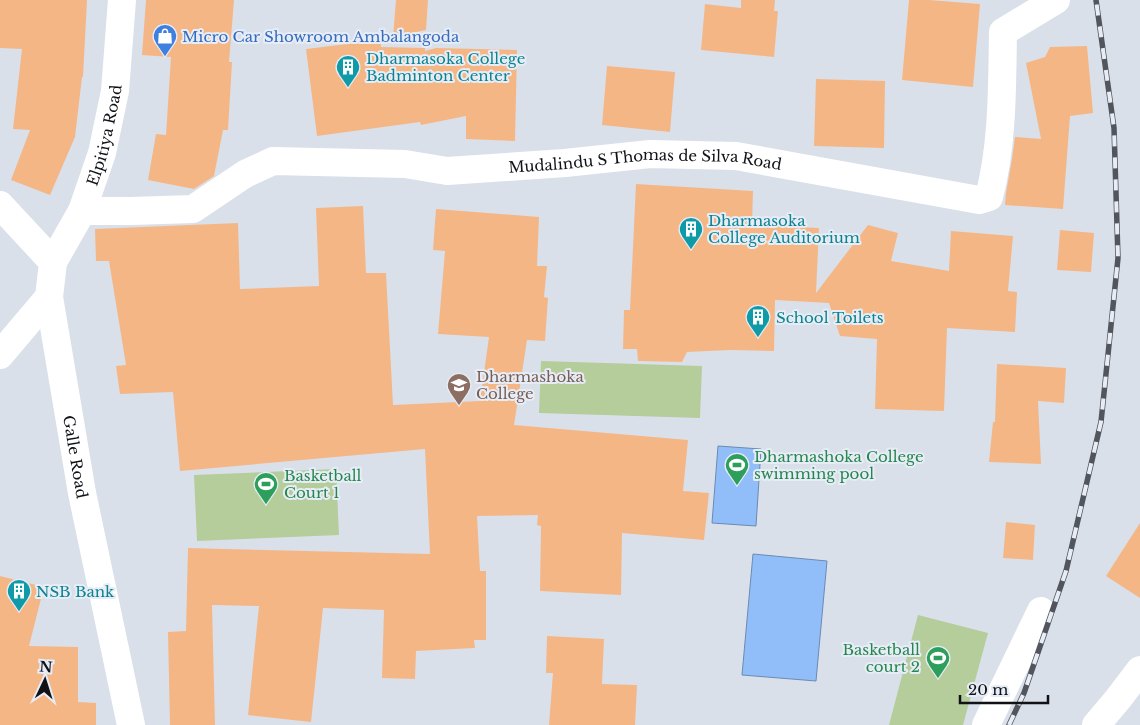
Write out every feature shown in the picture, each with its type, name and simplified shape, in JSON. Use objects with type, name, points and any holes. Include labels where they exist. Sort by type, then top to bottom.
[{"type":"main road","name":"Elpitiya Road","points":[[52,262],[82,211],[102,153],[115,91],[122,0]]},
{"type":"main road","name":"Mudalindu S Thomas de Silva Road","points":[[82,211],[193,209],[245,174],[273,161],[404,164],[447,170],[565,163],[650,154],[736,156],[979,200],[989,197],[994,176],[1002,114],[1003,32],[1056,0]]},
{"type":"main road","points":[[0,205],[52,262]]},
{"type":"main road","name":"Galle Road","points":[[52,262],[49,297],[82,493],[130,725]]},
{"type":"main road","points":[[0,355],[49,297]]},
{"type":"main road","points":[[986,725],[1041,611]]},
{"type":"main road","points":[[1096,725],[1140,670]]},
{"type":"green space","points":[[541,361],[702,366],[700,418],[539,413]]},
{"type":"green space","name":"Basketball Court 1","points":[[336,469],[339,535],[197,541],[194,475]]},
{"type":"green space","name":"Basketball court 2","points":[[918,615],[988,633],[963,725],[889,725]]},
{"type":"water","name":"Dharmashoka College swimming pool","points":[[718,446],[761,449],[756,526],[712,523]]},
{"type":"water","points":[[753,554],[827,561],[816,681],[742,675]]},
{"type":"building","points":[[0,0],[87,0],[83,77],[75,137],[50,195],[11,180],[30,130],[13,129],[22,49],[0,48]]},
{"type":"building","points":[[146,0],[234,0],[229,62],[232,62],[228,130],[223,130],[214,176],[194,189],[148,180],[156,134],[166,135],[171,57],[142,55]]},
{"type":"building","points":[[396,0],[428,0],[426,30],[393,37]]},
{"type":"building","points":[[741,0],[775,0],[774,11],[778,11],[774,57],[701,50],[705,4],[741,8]]},
{"type":"building","points":[[909,0],[980,4],[973,87],[902,80]]},
{"type":"building","points":[[381,40],[381,47],[425,48],[425,51],[436,48],[517,50],[515,141],[466,139],[466,116],[421,125],[420,122],[317,136],[306,49]]},
{"type":"building","points":[[1087,46],[1093,113],[1070,116],[1063,209],[1005,205],[1015,137],[1041,139],[1026,63],[1045,57],[1050,47]]},
{"type":"building","points":[[607,66],[675,72],[670,132],[602,125]]},
{"type":"building","points":[[816,79],[885,81],[884,148],[814,146]]},
{"type":"building","points":[[636,184],[753,191],[752,225],[819,228],[816,293],[868,225],[898,233],[891,261],[949,271],[951,231],[1013,236],[1008,291],[1017,292],[1015,332],[947,328],[944,411],[875,409],[877,339],[840,336],[829,303],[775,300],[774,351],[730,350],[687,352],[682,362],[638,361],[637,349],[623,349],[624,310],[630,310]]},
{"type":"building","points":[[363,206],[366,273],[386,273],[393,405],[480,401],[489,337],[438,334],[445,251],[433,250],[436,209],[539,217],[537,266],[547,266],[544,297],[548,298],[545,341],[527,340],[514,425],[688,440],[683,491],[709,493],[704,540],[622,533],[621,595],[540,591],[541,526],[537,525],[538,515],[477,516],[480,571],[486,571],[486,640],[474,640],[475,648],[416,651],[415,679],[382,678],[384,610],[323,608],[311,722],[248,715],[259,606],[212,605],[215,725],[170,725],[168,632],[186,631],[188,548],[430,554],[425,449],[180,471],[173,392],[120,394],[116,366],[126,365],[109,261],[96,261],[95,229],[238,223],[240,289],[319,286],[316,208]]},
{"type":"building","points":[[1060,230],[1094,233],[1091,272],[1057,270]]},
{"type":"building","points":[[997,364],[1066,368],[1064,403],[1038,401],[1041,464],[989,462],[993,422],[995,422]]},
{"type":"building","points":[[1006,522],[1035,525],[1033,560],[1003,558]]},
{"type":"building","points":[[1140,523],[1140,598],[1106,576]]},
{"type":"building","points":[[0,576],[44,587],[29,646],[78,647],[78,702],[96,703],[96,725],[0,725]]},
{"type":"building","points":[[547,636],[604,639],[602,684],[637,685],[635,725],[549,725],[553,673],[546,673]]},
{"type":"railway","points":[[1009,725],[1024,693],[1066,571],[1101,422],[1118,258],[1114,128],[1096,0]]},
{"type":"place","name":"Micro Car Showroom Ambalangoda","points":[[165,57]]},
{"type":"place","name":"Dharmasoka College Badminton Center","points":[[348,88]]},
{"type":"place","name":"Dharmasoka College Auditorium","points":[[691,250]]},
{"type":"place","name":"School Toilets","points":[[758,338]]},
{"type":"place","name":"Dharmashoka College","points":[[459,406]]},
{"type":"place","name":"Dharmashoka College swimming pool","points":[[737,486]]},
{"type":"place","name":"Basketball Court 1","points":[[266,505]]},
{"type":"place","name":"NSB Bank","points":[[19,612]]},
{"type":"place","name":"Basketball court 2","points":[[938,679]]}]
